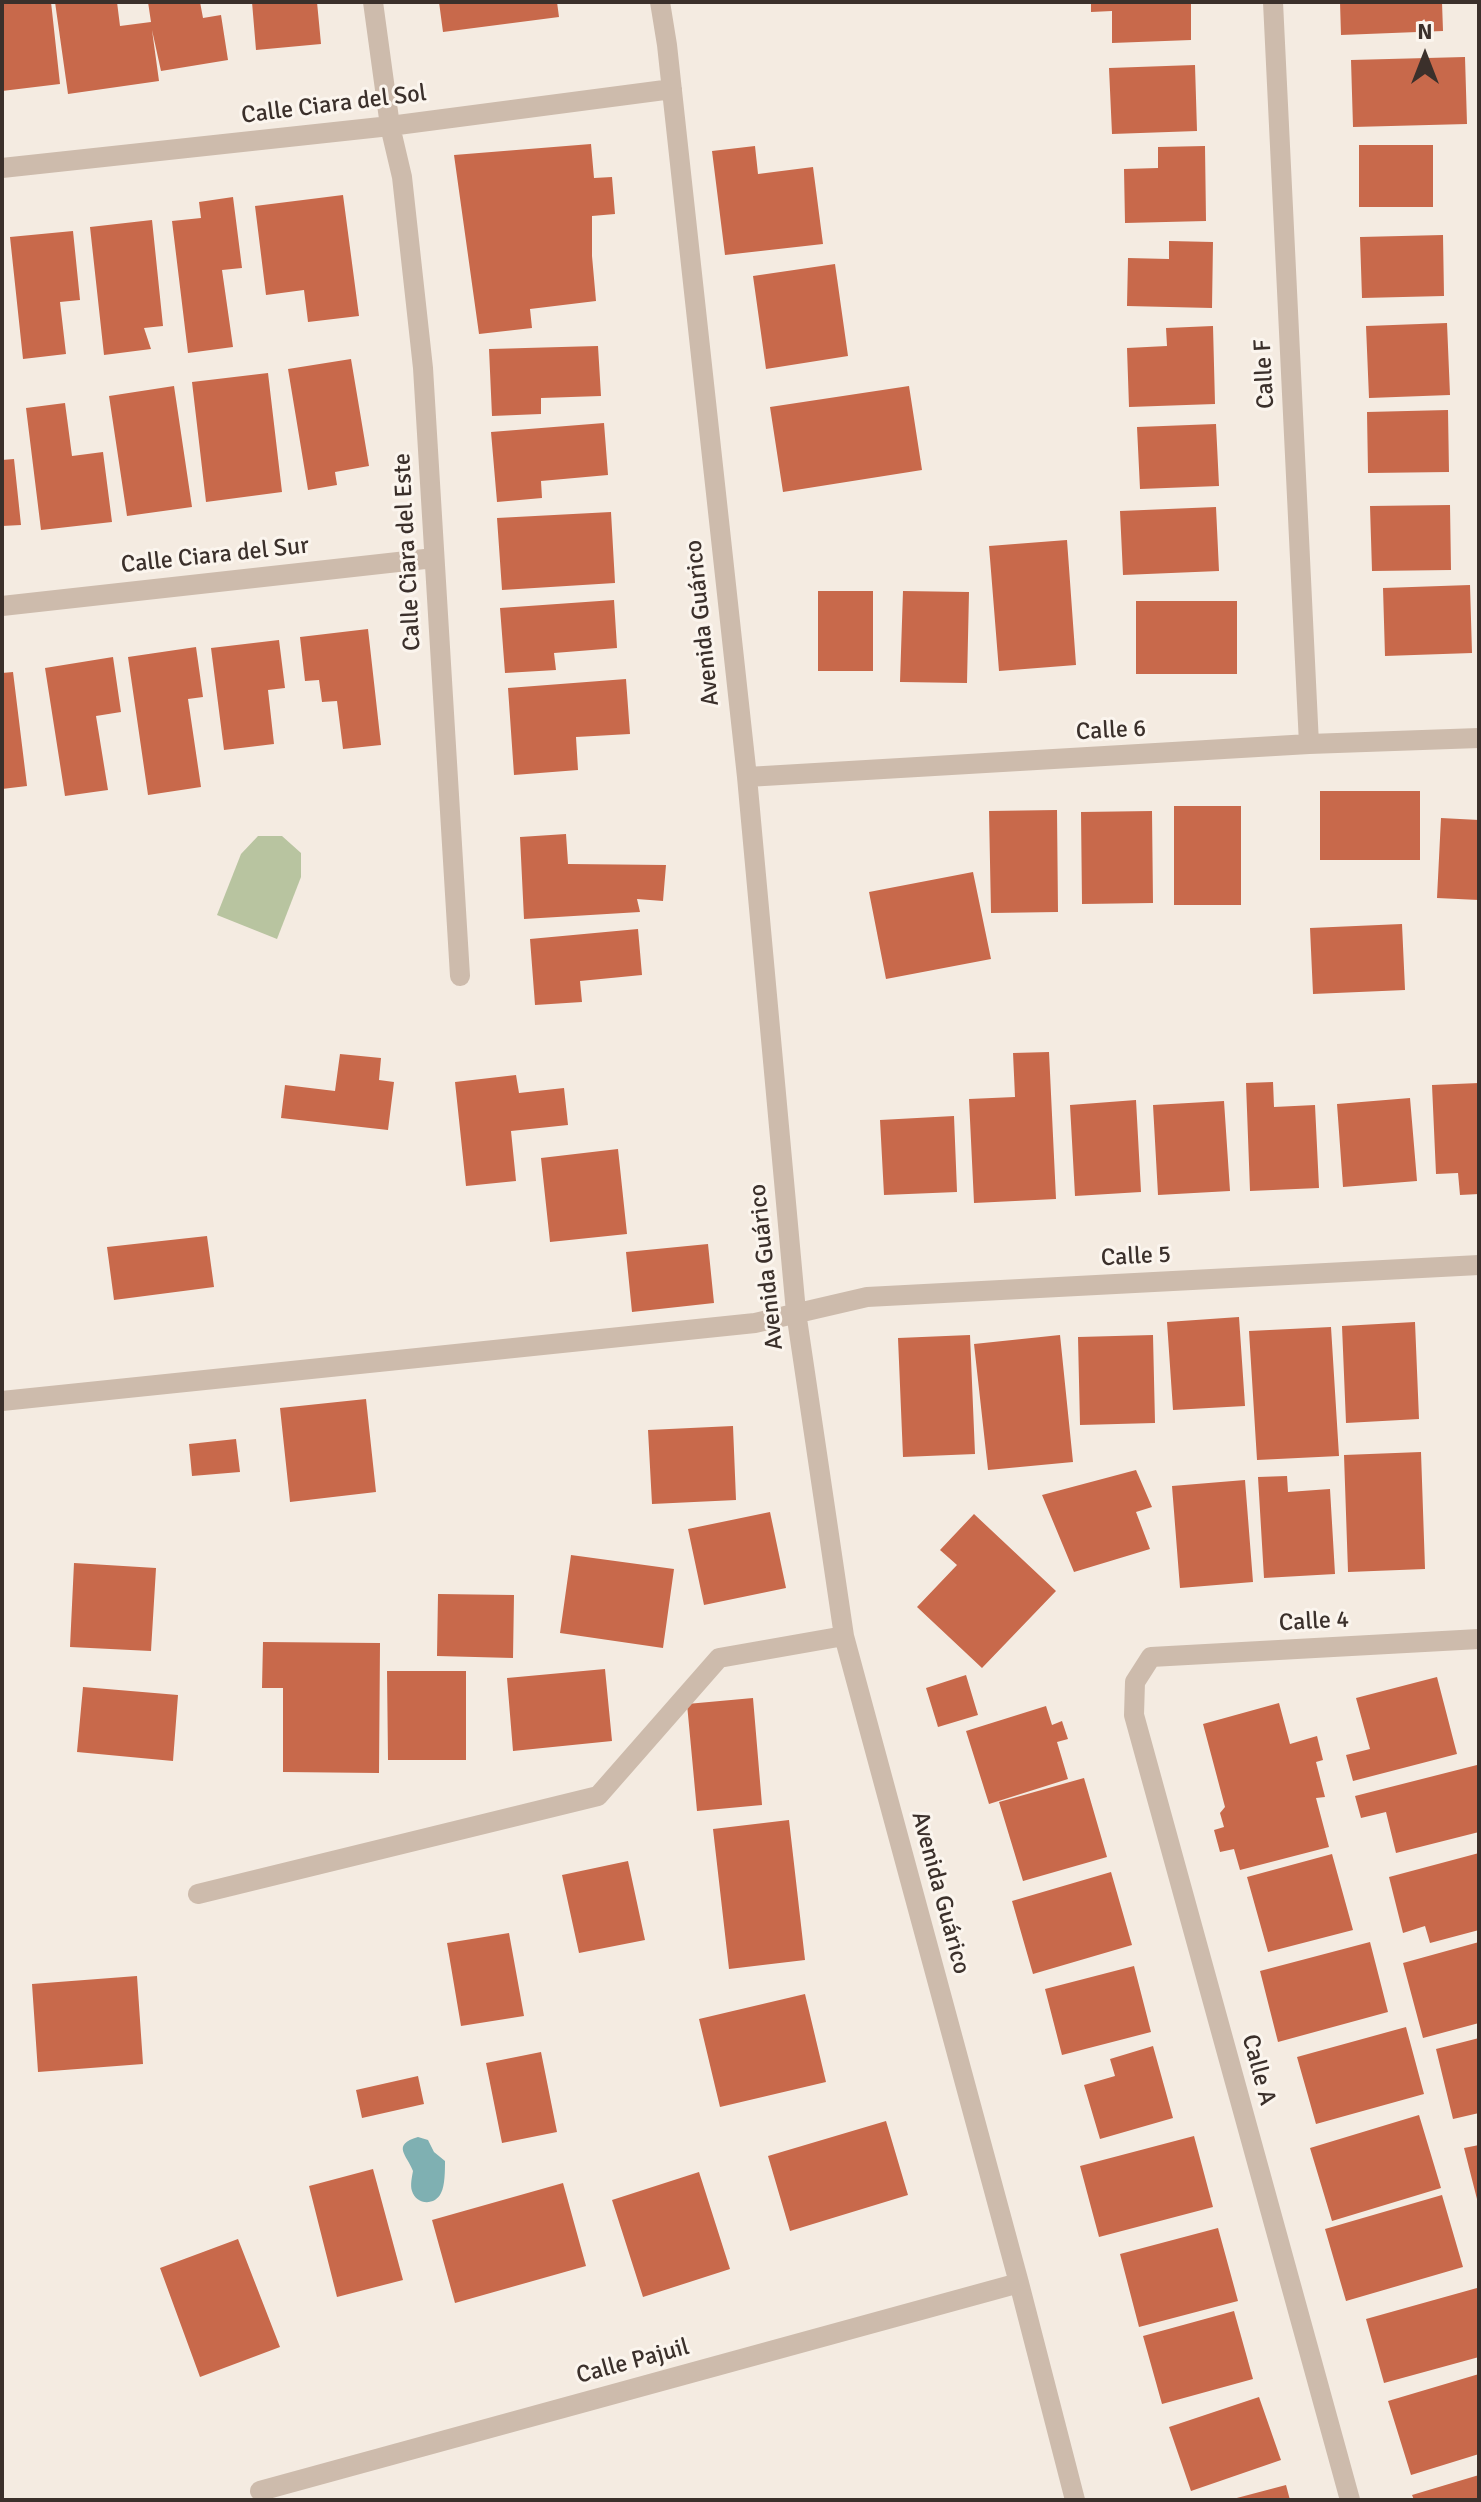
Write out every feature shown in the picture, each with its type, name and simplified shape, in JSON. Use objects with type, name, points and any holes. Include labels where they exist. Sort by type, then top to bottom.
[{"type":"street","name":"Calle Ciara del Este","points":[[373,2],[390,126],[402,177],[423,368],[460,976]]},
{"type":"street","name":"Avenida Guárico","points":[[660,2],[747,777],[796,1312],[844,1636],[1075,2500]]},
{"type":"street","name":"Calle F","points":[[1273,2],[1309,744]]},
{"type":"street","name":"Calle Ciara del Sol","points":[[2,168],[390,126],[672,89]]},
{"type":"street","name":"Calle Ciara del Sur","points":[[2,606],[434,558]]},
{"type":"street","name":"Calle 6","points":[[747,777],[1309,744],[1479,738]]},
{"type":"street","name":"Calle 5","points":[[2,1401],[755,1323],[867,1297],[1479,1265]]},
{"type":"street","points":[[198,1894],[598,1796],[719,1658],[844,1636]]},
{"type":"street","name":"Calle 4","points":[[1151,1657],[1479,1639]]},
{"type":"street","name":"Calle A","points":[[1151,1657],[1135,1682],[1134,1715],[1350,2500]]},
{"type":"street","name":"Calle Pajuil","points":[[260,2491],[1019,2283]]},
{"type":"green space","points":[[258,836],[282,836],[301,853],[301,877],[277,939],[217,915],[241,854]]},
{"type":"water","points":[[418,2137],[428,2140],[434,2152],[445,2161],[442,2190],[430,2202],[414,2196],[411,2186],[413,2171],[403,2151],[405,2143]]},
{"type":"building","points":[[2,2],[51,2],[60,84],[2,91]]},
{"type":"building","points":[[55,2],[117,2],[120,26],[151,22],[148,2],[200,2],[203,18],[221,15],[228,60],[161,71],[152,30],[159,81],[68,94]]},
{"type":"building","points":[[252,2],[317,2],[321,44],[256,50]]},
{"type":"building","points":[[439,2],[557,2],[559,17],[443,32]]},
{"type":"building","points":[[1091,2],[1191,2],[1191,40],[1112,43],[1112,11],[1091,12]]},
{"type":"building","points":[[1340,2],[1442,2],[1443,31],[1341,35]]},
{"type":"building","points":[[1465,57],[1467,124],[1353,127],[1351,60]]},
{"type":"building","points":[[1195,65],[1197,131],[1112,134],[1109,68]]},
{"type":"building","points":[[591,144],[594,178],[612,177],[615,214],[592,216],[596,301],[530,309],[532,328],[479,334],[454,155]]},
{"type":"building","points":[[1359,145],[1433,145],[1433,207],[1359,207]]},
{"type":"building","points":[[755,146],[758,174],[813,167],[823,244],[725,255],[712,151]]},
{"type":"building","points":[[1205,146],[1206,221],[1125,223],[1124,169],[1158,168],[1158,147]]},
{"type":"building","points":[[343,195],[359,316],[308,322],[304,290],[266,295],[255,206]]},
{"type":"building","points":[[233,197],[242,268],[222,270],[233,347],[188,353],[172,221],[201,218],[199,202]]},
{"type":"building","points":[[152,220],[163,326],[144,328],[151,349],[104,355],[90,227]]},
{"type":"building","points":[[73,231],[80,300],[60,302],[66,354],[23,359],[10,237]]},
{"type":"building","points":[[1443,235],[1444,296],[1362,298],[1360,237]]},
{"type":"building","points":[[1169,241],[1213,242],[1212,308],[1127,306],[1128,258],[1169,259]]},
{"type":"building","points":[[835,264],[848,356],[766,369],[753,276]]},
{"type":"building","points":[[1447,323],[1450,395],[1369,398],[1366,326]]},
{"type":"building","points":[[1213,326],[1215,404],[1129,407],[1127,348],[1167,346],[1166,328]]},
{"type":"building","points":[[598,346],[601,396],[541,398],[541,414],[492,416],[489,349]]},
{"type":"building","points":[[351,359],[369,466],[335,472],[337,485],[308,490],[288,369]]},
{"type":"building","points":[[268,373],[282,492],[206,502],[192,382]]},
{"type":"building","points":[[174,386],[192,507],[127,516],[109,396]]},
{"type":"building","points":[[909,386],[922,470],[783,492],[770,407]]},
{"type":"building","points":[[65,403],[72,456],[103,452],[112,522],[41,530],[26,408]]},
{"type":"building","points":[[1448,410],[1449,472],[1368,473],[1367,412]]},
{"type":"building","points":[[604,423],[608,475],[541,481],[542,498],[497,502],[491,432]]},
{"type":"building","points":[[1216,424],[1219,486],[1140,489],[1137,427]]},
{"type":"building","points":[[14,459],[21,525],[2,526],[2,460]]},
{"type":"building","points":[[1450,505],[1451,570],[1372,571],[1370,506]]},
{"type":"building","points":[[1216,507],[1219,571],[1123,575],[1120,511]]},
{"type":"building","points":[[611,512],[615,583],[502,590],[497,518]]},
{"type":"building","points":[[1067,540],[1076,665],[999,671],[989,546]]},
{"type":"building","points":[[1470,585],[1472,653],[1385,656],[1383,588]]},
{"type":"building","points":[[818,591],[873,591],[873,671],[818,671]]},
{"type":"building","points":[[903,591],[969,592],[967,683],[900,682]]},
{"type":"building","points":[[614,600],[617,648],[554,653],[556,670],[505,673],[500,608]]},
{"type":"building","points":[[1136,601],[1237,601],[1237,674],[1136,674]]},
{"type":"building","points":[[368,629],[381,745],[343,749],[337,701],[322,702],[319,680],[305,681],[300,637]]},
{"type":"building","points":[[279,640],[285,688],[268,690],[274,744],[224,750],[211,648]]},
{"type":"building","points":[[196,647],[203,697],[188,699],[201,787],[148,795],[128,657]]},
{"type":"building","points":[[113,657],[121,712],[96,716],[108,790],[65,796],[45,668]]},
{"type":"building","points":[[13,672],[27,786],[2,789],[2,673]]},
{"type":"building","points":[[626,679],[630,734],[576,737],[578,770],[514,775],[508,688]]},
{"type":"building","points":[[1320,791],[1420,791],[1420,860],[1320,860]]},
{"type":"building","points":[[1174,806],[1241,806],[1241,905],[1174,905]]},
{"type":"building","points":[[1057,810],[1058,912],[991,913],[989,811]]},
{"type":"building","points":[[1152,811],[1153,903],[1082,904],[1081,812]]},
{"type":"building","points":[[1441,818],[1479,820],[1479,900],[1437,898]]},
{"type":"building","points":[[566,834],[568,864],[666,865],[663,901],[637,899],[640,912],[524,919],[520,837]]},
{"type":"building","points":[[973,872],[991,959],[886,979],[869,892]]},
{"type":"building","points":[[1402,924],[1405,990],[1313,994],[1310,928]]},
{"type":"building","points":[[638,929],[642,975],[580,981],[582,1002],[535,1005],[530,939]]},
{"type":"building","points":[[1049,1052],[1056,1199],[974,1203],[969,1099],[1015,1097],[1013,1053]]},
{"type":"building","points":[[340,1054],[381,1058],[379,1080],[394,1082],[388,1130],[281,1118],[285,1085],[335,1091]]},
{"type":"building","points":[[516,1075],[519,1093],[564,1088],[568,1125],[511,1131],[516,1181],[466,1186],[455,1082]]},
{"type":"building","points":[[1273,1082],[1274,1107],[1315,1105],[1319,1188],[1250,1191],[1246,1083]]},
{"type":"building","points":[[1479,1083],[1479,1194],[1460,1195],[1458,1173],[1436,1174],[1432,1085]]},
{"type":"building","points":[[1410,1098],[1417,1181],[1343,1187],[1337,1104]]},
{"type":"building","points":[[1136,1100],[1141,1192],[1075,1196],[1070,1105]]},
{"type":"building","points":[[1224,1101],[1230,1191],[1158,1195],[1153,1105]]},
{"type":"building","points":[[954,1116],[957,1192],[884,1195],[880,1120]]},
{"type":"building","points":[[618,1149],[627,1234],[550,1242],[541,1158]]},
{"type":"building","points":[[207,1236],[214,1287],[114,1300],[107,1247]]},
{"type":"building","points":[[708,1244],[714,1303],[632,1312],[626,1252]]},
{"type":"building","points":[[1239,1317],[1245,1406],[1173,1410],[1167,1322]]},
{"type":"building","points":[[1415,1322],[1419,1419],[1346,1423],[1342,1326]]},
{"type":"building","points":[[1331,1327],[1339,1456],[1257,1460],[1249,1331]]},
{"type":"building","points":[[970,1335],[975,1454],[903,1457],[898,1338]]},
{"type":"building","points":[[1060,1335],[1073,1462],[988,1470],[974,1344]]},
{"type":"building","points":[[1153,1335],[1155,1423],[1080,1425],[1078,1337]]},
{"type":"building","points":[[366,1399],[376,1492],[290,1502],[280,1408]]},
{"type":"building","points":[[733,1426],[736,1500],[652,1504],[648,1430]]},
{"type":"building","points":[[236,1439],[240,1472],[192,1476],[189,1444]]},
{"type":"building","points":[[1421,1452],[1425,1569],[1348,1572],[1344,1455]]},
{"type":"building","points":[[1136,1470],[1152,1507],[1136,1512],[1150,1549],[1074,1572],[1042,1495]]},
{"type":"building","points":[[1287,1476],[1288,1492],[1330,1489],[1335,1574],[1264,1578],[1258,1477]]},
{"type":"building","points":[[1245,1480],[1253,1582],[1180,1588],[1172,1486]]},
{"type":"building","points":[[770,1512],[786,1588],[704,1605],[688,1529]]},
{"type":"building","points":[[974,1514],[1056,1591],[982,1668],[917,1607],[957,1565],[940,1550]]},
{"type":"building","points":[[571,1555],[674,1569],[663,1648],[560,1633]]},
{"type":"building","points":[[74,1563],[156,1568],[151,1651],[70,1647]]},
{"type":"building","points":[[438,1594],[514,1595],[513,1658],[437,1656]]},
{"type":"building","points":[[263,1642],[380,1643],[379,1773],[283,1772],[283,1688],[262,1688]]},
{"type":"building","points":[[605,1669],[612,1741],[513,1751],[507,1678]]},
{"type":"building","points":[[387,1671],[466,1671],[466,1760],[388,1760]]},
{"type":"building","points":[[966,1675],[978,1715],[938,1727],[926,1688]]},
{"type":"building","points":[[1437,1677],[1457,1754],[1353,1781],[1346,1755],[1370,1749],[1356,1698]]},
{"type":"building","points":[[83,1687],[178,1695],[173,1761],[77,1752]]},
{"type":"building","points":[[753,1698],[762,1805],[697,1811],[687,1704]]},
{"type":"building","points":[[1279,1703],[1290,1744],[1317,1736],[1323,1760],[1316,1762],[1325,1797],[1316,1798],[1329,1847],[1240,1870],[1234,1849],[1220,1852],[1214,1830],[1224,1827],[1220,1813],[1225,1807],[1203,1724]]},
{"type":"building","points":[[1046,1706],[1052,1725],[1062,1721],[1068,1739],[1057,1742],[1068,1779],[989,1804],[966,1731]]},
{"type":"building","points":[[1477,1765],[1479,1832],[1396,1853],[1386,1812],[1361,1818],[1355,1796]]},
{"type":"building","points":[[1084,1778],[1107,1857],[1023,1881],[999,1802]]},
{"type":"building","points":[[789,1820],[805,1960],[729,1969],[713,1829]]},
{"type":"building","points":[[1479,1853],[1479,1930],[1430,1943],[1425,1926],[1403,1933],[1389,1877]]},
{"type":"building","points":[[1332,1854],[1353,1930],[1268,1952],[1247,1877]]},
{"type":"building","points":[[628,1861],[645,1940],[579,1953],[562,1875]]},
{"type":"building","points":[[1111,1872],[1132,1945],[1033,1974],[1012,1901]]},
{"type":"building","points":[[509,1933],[524,2016],[461,2026],[447,1943]]},
{"type":"building","points":[[1370,1942],[1388,2012],[1278,2042],[1260,1971]]},
{"type":"building","points":[[1479,1942],[1479,2023],[1423,2038],[1403,1963]]},
{"type":"building","points":[[1134,1966],[1151,2032],[1062,2055],[1045,1989]]},
{"type":"building","points":[[137,1976],[143,2064],[38,2072],[32,1984]]},
{"type":"building","points":[[805,1994],[826,2082],[720,2107],[699,2019]]},
{"type":"building","points":[[1406,2027],[1424,2094],[1316,2124],[1297,2057]]},
{"type":"building","points":[[1479,2038],[1479,2113],[1453,2119],[1436,2049]]},
{"type":"building","points":[[1153,2046],[1173,2118],[1100,2139],[1084,2085],[1115,2076],[1110,2059]]},
{"type":"building","points":[[541,2052],[557,2132],[502,2143],[486,2063]]},
{"type":"building","points":[[418,2076],[424,2104],[362,2118],[356,2090]]},
{"type":"building","points":[[1419,2115],[1441,2188],[1332,2221],[1310,2148]]},
{"type":"building","points":[[886,2121],[908,2195],[790,2231],[768,2156]]},
{"type":"building","points":[[1194,2136],[1213,2207],[1099,2237],[1080,2166]]},
{"type":"building","points":[[1479,2145],[1479,2203],[1478,2203],[1464,2148]]},
{"type":"building","points":[[373,2169],[403,2280],[337,2297],[309,2186]]},
{"type":"building","points":[[699,2172],[730,2269],[643,2297],[612,2200]]},
{"type":"building","points":[[563,2183],[586,2266],[455,2303],[432,2220]]},
{"type":"building","points":[[1442,2195],[1463,2267],[1346,2301],[1325,2229]]},
{"type":"building","points":[[1218,2228],[1238,2301],[1139,2327],[1120,2254]]},
{"type":"building","points":[[238,2239],[280,2347],[200,2377],[160,2268]]},
{"type":"building","points":[[1477,2288],[1479,2357],[1384,2383],[1366,2319]]},
{"type":"building","points":[[1234,2311],[1253,2379],[1162,2404],[1143,2336]]},
{"type":"building","points":[[1479,2374],[1479,2454],[1411,2475],[1388,2401]]},
{"type":"building","points":[[1259,2397],[1281,2460],[1191,2491],[1169,2427]]},
{"type":"building","points":[[1479,2475],[1479,2500],[1414,2500],[1412,2495]]},
{"type":"building","points":[[1286,2485],[1290,2500],[1233,2500],[1233,2499]]}]
